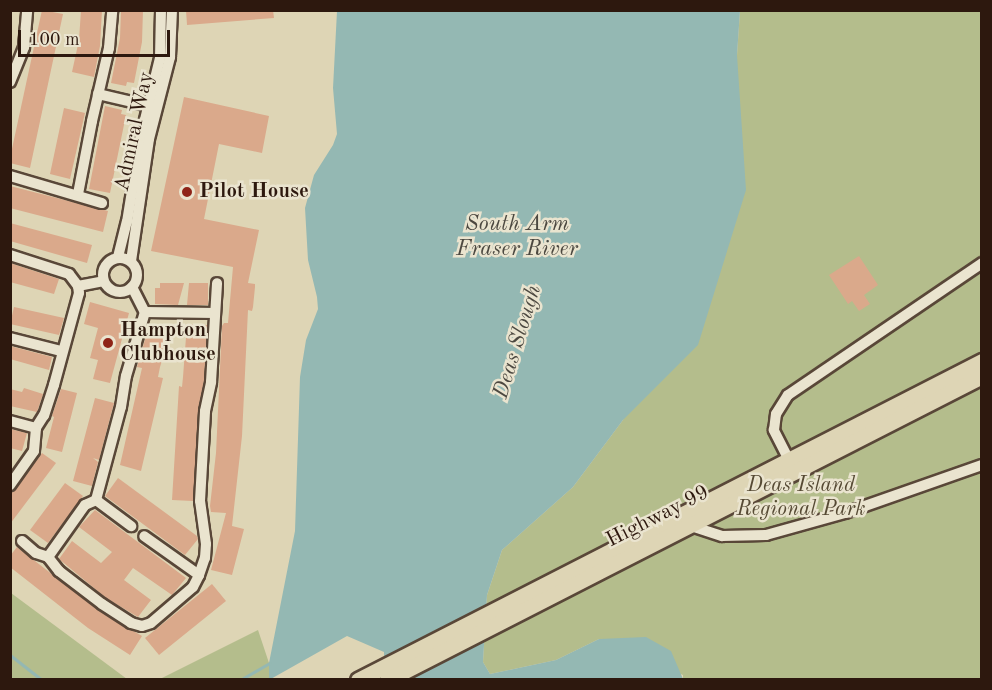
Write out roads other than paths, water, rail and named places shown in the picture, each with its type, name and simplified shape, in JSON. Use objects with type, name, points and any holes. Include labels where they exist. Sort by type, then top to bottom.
[{"type":"highway","name":"Highway 99","points":[[387,680],[506,611],[789,460],[981,361]]},
{"type":"highway","name":"Highway 99","points":[[506,611],[688,525],[981,376]]},
{"type":"highway","points":[[358,679],[506,611]]},
{"type":"street","points":[[10,82],[24,47],[27,10]]},
{"type":"street","points":[[78,194],[109,48],[112,10]]},
{"type":"street","name":"Admiral Way","points":[[161,10],[167,40]]},
{"type":"street","name":"Admiral Way","points":[[118,257],[152,107],[166,80],[167,40],[172,10]]},
{"type":"street","points":[[98,94],[152,107]]},
{"type":"street","name":"Admiral Way","points":[[131,261],[152,107]]},
{"type":"street","points":[[10,176],[78,194],[102,203]]},
{"type":"street","points":[[10,255],[69,274],[78,285]]},
{"type":"street","points":[[78,285],[104,281],[116,291],[132,287],[137,277],[131,261],[118,257],[105,266],[104,281]]},
{"type":"street","points":[[789,460],[774,430],[776,414],[788,395],[981,262]]},
{"type":"street","points":[[22,541],[36,553],[48,557],[59,571],[102,604],[131,623],[142,626],[151,623],[193,587],[205,558],[206,544],[200,501],[205,411],[211,382],[217,283]]},
{"type":"street","points":[[10,485],[34,451],[36,428],[44,415],[67,336],[78,285]]},
{"type":"street","points":[[48,557],[86,505],[96,500],[121,407],[126,376],[145,312],[132,287]]},
{"type":"street","points":[[145,312],[215,313]]},
{"type":"street","points":[[10,338],[61,351]]},
{"type":"street","points":[[10,421],[36,428]]},
{"type":"street","points":[[688,525],[722,536],[766,536],[845,513],[981,465]]},
{"type":"street","points":[[96,500],[131,526]]},
{"type":"street","points":[[144,536],[199,575]]},
{"type":"water","name":"South Arm Fraser River","points":[[337,11],[740,11],[737,55],[746,190],[698,345],[623,420],[573,487],[502,550],[487,595],[483,662],[490,674],[556,660],[599,639],[646,637],[671,651],[683,679],[385,679],[384,652],[347,636],[269,680],[269,663],[295,531],[300,377],[306,340],[318,309],[308,260],[305,208],[314,175],[333,145],[337,134],[333,88]]},
{"type":"waterway","points":[[10,655],[42,680]]},
{"type":"waterway","points":[[240,680],[269,663]]},
{"type":"place","name":"Pilot House","points":[[187,192]]},
{"type":"place","name":"Hampton Clubhouse","points":[[108,343]]},
{"type":"water label","name":"Deas Slough","points":[[518,342]]},
{"type":"park label","name":"Deas Island Regional Park","points":[[801,498]]}]
